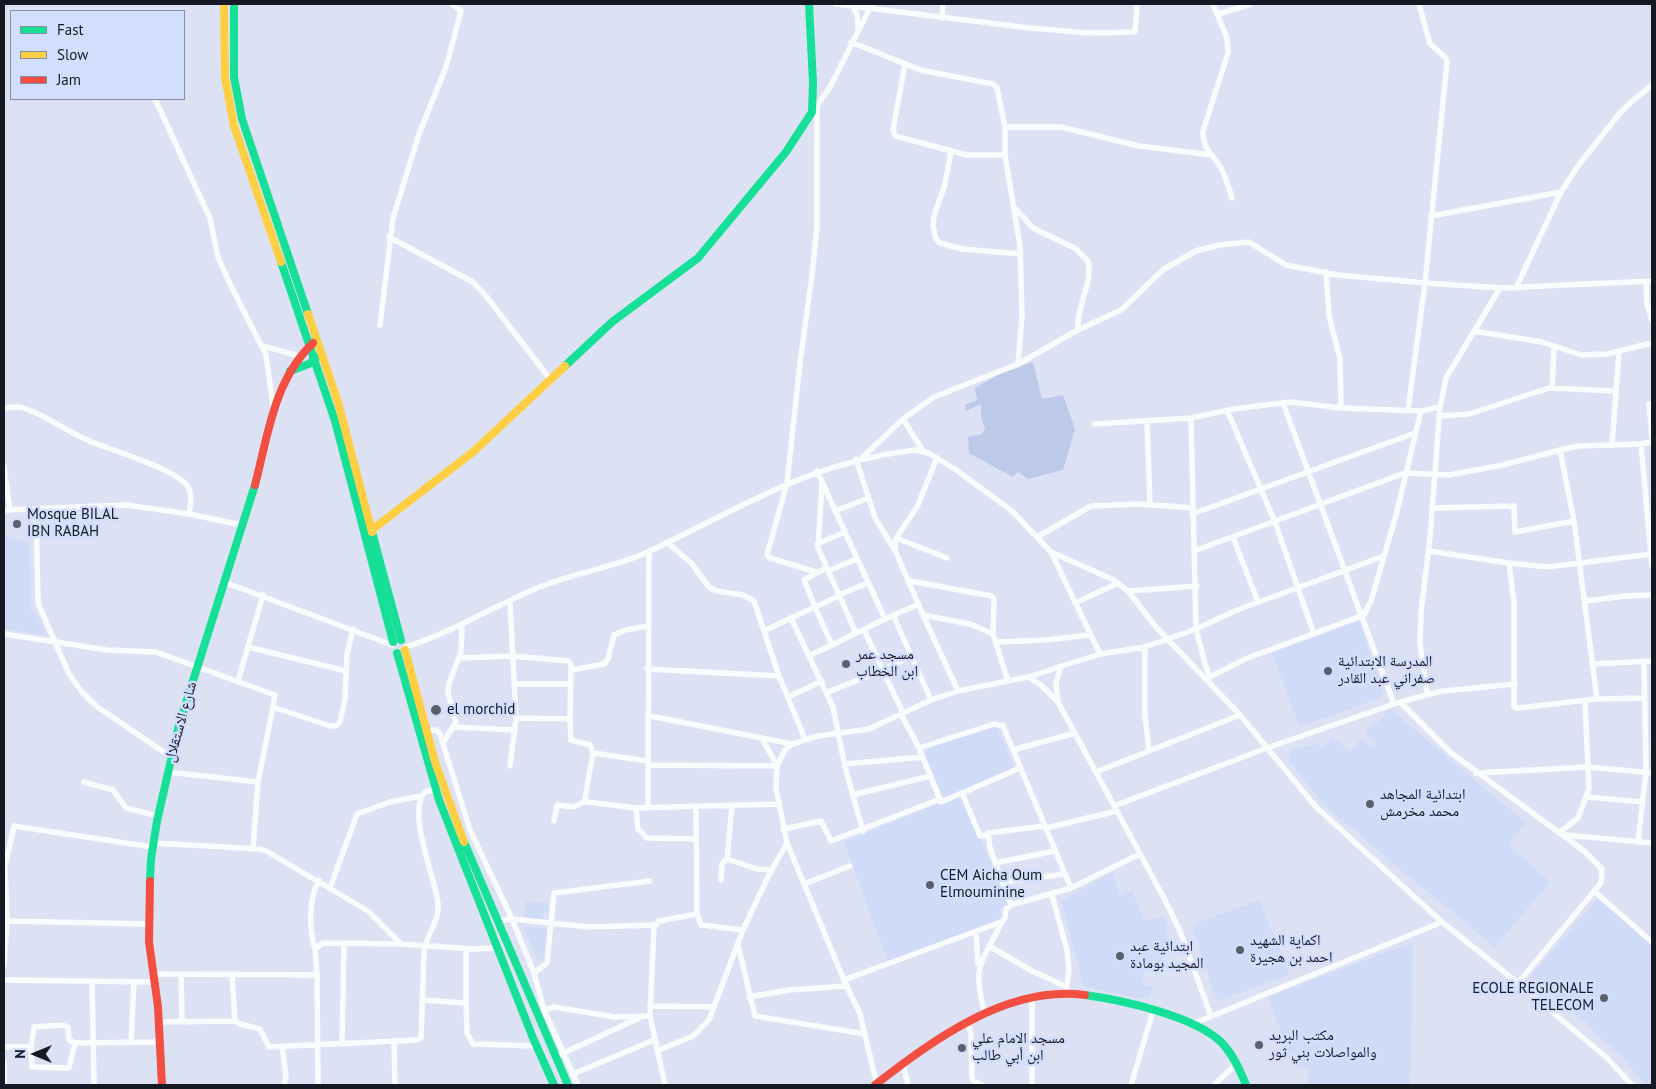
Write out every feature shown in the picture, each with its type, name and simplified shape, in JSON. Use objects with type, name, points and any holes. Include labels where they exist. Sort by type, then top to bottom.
[{"type":"main road","points":[[224,4],[225,77],[234,126],[344,448],[399,646],[436,789],[497,948],[553,1084]]},
{"type":"main road","points":[[234,4],[234,77],[242,118],[322,351],[349,439],[373,529],[399,646],[447,797],[528,1000],[568,1085]]},
{"type":"main road","points":[[373,529],[473,452],[612,322],[658,290],[705,251],[776,165],[812,112],[813,83],[809,4]]},
{"type":"main road","name":"شارع الاستقلال","points":[[162,1085],[159,1022],[148,924],[152,845],[170,757],[260,471],[274,408],[283,382],[299,356],[317,340]]},
{"type":"main road","points":[[290,370],[314,360],[322,351]]},
{"type":"main road","points":[[876,1085],[903,1063],[968,1023],[1032,999],[1066,990],[1194,1023],[1217,1037],[1238,1063],[1246,1085]]},
{"type":"street","points":[[380,325],[389,237],[396,206],[419,134],[446,67],[459,20],[460,8],[452,4]]},
{"type":"street","points":[[836,4],[870,6],[942,18],[1080,32],[1132,33],[1136,30],[1137,4]]},
{"type":"street","points":[[850,4],[857,14],[858,29]]},
{"type":"street","points":[[942,18],[943,4]]},
{"type":"street","points":[[1212,4],[1227,38],[1228,52],[1203,130],[1205,148],[1221,167],[1232,198]]},
{"type":"street","points":[[1218,14],[1251,4]]},
{"type":"street","points":[[1408,410],[1424,283],[1447,62],[1445,57],[1430,44],[1419,4]]},
{"type":"street","points":[[812,112],[830,87],[870,6]]},
{"type":"street","points":[[851,42],[920,70],[993,84],[999,92],[1005,127],[1005,155],[1021,254],[1022,315],[1018,364]]},
{"type":"street","points":[[905,64],[894,134],[899,138],[950,152],[978,156],[1005,155]]},
{"type":"street","points":[[1516,288],[1561,192],[1578,166],[1619,114],[1652,85]]},
{"type":"street","points":[[155,100],[210,218],[217,251],[229,282],[263,346],[269,367],[274,408]]},
{"type":"street","points":[[816,572],[768,556],[787,483],[816,240],[817,105]]},
{"type":"street","points":[[1005,127],[1061,127],[1139,146],[1212,155]]},
{"type":"street","points":[[950,152],[945,184],[934,216],[933,226],[936,239],[962,249],[1021,254]]},
{"type":"street","points":[[1431,216],[1561,192]]},
{"type":"street","points":[[1014,207],[1033,228],[1076,249],[1088,261],[1088,274],[1078,313],[1078,330]]},
{"type":"street","points":[[389,237],[473,282],[550,379]]},
{"type":"street","points":[[863,457],[903,419],[934,397],[1018,364],[1078,330],[1121,310],[1164,270],[1178,260],[1196,251],[1219,245],[1249,242],[1266,251],[1282,264],[1326,272],[1424,283],[1516,288],[1649,281],[1647,304],[1652,321]]},
{"type":"street","points":[[1326,272],[1329,316],[1340,359],[1341,408]]},
{"type":"street","points":[[1427,694],[1420,635],[1436,475],[1440,407],[1446,378],[1500,288]]},
{"type":"street","points":[[1474,331],[1542,342],[1582,355],[1619,352],[1652,343]]},
{"type":"street","points":[[263,346],[299,356]]},
{"type":"street","points":[[1552,388],[1554,346]]},
{"type":"street","points":[[1612,445],[1619,352]]},
{"type":"street","points":[[1440,416],[1469,414],[1552,388],[1616,391]]},
{"type":"street","points":[[1094,424],[1191,418],[1227,410],[1283,403],[1308,402],[1341,408],[1421,411],[1440,407]]},
{"type":"street","points":[[1283,403],[1361,617],[1397,703],[1476,773],[1562,834],[1601,867],[1602,880],[1518,983]]},
{"type":"street","points":[[1649,404],[1652,437]]},
{"type":"street","points":[[4,408],[20,407],[38,414],[87,440],[132,455],[177,478],[185,483],[190,490],[189,514]]},
{"type":"street","points":[[1227,410],[1275,522],[1314,634]]},
{"type":"street","points":[[1208,679],[1230,665],[1361,617],[1368,610],[1384,556],[1421,411]]},
{"type":"street","points":[[1191,418],[1192,511],[1197,586],[1196,629],[1208,679]]},
{"type":"street","points":[[903,419],[923,451]]},
{"type":"street","points":[[1147,421],[1150,505]]},
{"type":"street","points":[[1037,536],[1092,506],[1150,505],[1192,511],[1261,489],[1415,432]]},
{"type":"street","points":[[1194,551],[1405,473],[1436,475],[1503,465],[1560,450],[1652,442]]},
{"type":"street","points":[[1641,444],[1652,565]]},
{"type":"street","points":[[224,582],[399,646],[462,625],[538,588],[608,567],[649,551],[758,496],[817,471],[863,457],[915,450],[923,451],[936,458],[1012,511],[1037,536],[1051,552],[1100,654]]},
{"type":"street","points":[[1560,450],[1574,521],[1598,699]]},
{"type":"street","points":[[895,550],[896,538],[917,507],[936,458]]},
{"type":"street","points":[[856,459],[880,528],[895,550],[910,581],[923,616],[958,691]]},
{"type":"street","points":[[4,468],[7,510],[126,505],[189,514],[242,525]]},
{"type":"street","points":[[817,471],[885,619]]},
{"type":"street","points":[[822,482],[817,544],[856,634]]},
{"type":"street","points":[[835,511],[869,498]]},
{"type":"street","points":[[1645,504],[1652,504]]},
{"type":"street","points":[[1433,508],[1514,506],[1515,532],[1574,521]]},
{"type":"street","points":[[36,510],[37,597],[42,615],[56,641],[69,674],[90,700],[170,757]]},
{"type":"street","points":[[817,544],[845,532]]},
{"type":"street","points":[[1233,537],[1258,602]]},
{"type":"street","points":[[896,538],[947,558]]},
{"type":"street","points":[[667,542],[696,568],[710,587],[743,595],[754,601],[780,676],[806,740]]},
{"type":"street","points":[[648,808],[650,716],[647,669],[649,551]]},
{"type":"street","points":[[1428,551],[1539,568],[1580,565],[1651,554]]},
{"type":"street","points":[[1051,552],[1118,583],[1128,591],[1155,626],[1208,679],[1240,715],[1316,807],[1442,922],[1607,1058],[1632,1085]]},
{"type":"street","points":[[777,766],[785,750],[792,744],[840,733],[869,729],[931,700],[958,691],[1028,677],[1100,654],[1145,648],[1196,629],[1258,602],[1384,556]]},
{"type":"street","points":[[832,645],[804,580],[816,572],[857,559]]},
{"type":"street","points":[[1509,563],[1514,602],[1514,704],[1517,708],[1598,699],[1645,698]]},
{"type":"street","points":[[910,581],[992,596],[994,599],[993,634],[1008,681]]},
{"type":"street","points":[[764,631],[868,583]]},
{"type":"street","points":[[1075,603],[1118,583]]},
{"type":"street","points":[[1128,591],[1197,586]]},
{"type":"street","points":[[238,681],[263,595]]},
{"type":"street","points":[[1584,601],[1652,595]]},
{"type":"street","points":[[510,602],[516,718],[510,766]]},
{"type":"street","points":[[809,656],[919,604]]},
{"type":"street","points":[[893,616],[931,700]]},
{"type":"street","points":[[923,616],[970,624],[993,634]]},
{"type":"street","points":[[790,618],[828,692],[840,733],[845,764],[862,831]]},
{"type":"street","points":[[443,742],[455,727],[456,718],[448,694],[451,673],[459,658],[462,625]]},
{"type":"street","points":[[571,670],[604,664],[608,659],[614,635],[626,630],[648,626]]},
{"type":"street","points":[[273,707],[330,726],[336,726],[343,714],[347,654],[353,630]]},
{"type":"street","points":[[864,630],[919,748],[941,802],[1020,768]]},
{"type":"street","points":[[4,634],[107,650],[156,652],[275,695],[258,782],[253,849]]},
{"type":"street","points":[[996,642],[1046,640],[1090,635]]},
{"type":"street","points":[[248,647],[346,671]]},
{"type":"street","points":[[1145,648],[1145,716],[1149,751]]},
{"type":"street","points":[[459,658],[512,656],[569,661],[571,670],[571,740],[590,745],[593,753],[586,801]]},
{"type":"street","points":[[828,692],[883,670],[911,656]]},
{"type":"street","points":[[1593,664],[1652,661]]},
{"type":"street","points":[[1638,842],[1649,772],[1644,662]]},
{"type":"street","points":[[1058,702],[1056,683],[1061,666]]},
{"type":"street","points":[[647,669],[780,676]]},
{"type":"street","points":[[1028,677],[1041,685],[1058,702],[1075,733],[1176,921],[1211,1016]]},
{"type":"street","points":[[788,697],[822,682]]},
{"type":"street","points":[[514,684],[571,684]]},
{"type":"street","points":[[962,793],[980,836],[994,831],[1045,827],[1116,809],[1267,748],[1397,703],[1442,691],[1514,684]]},
{"type":"street","points":[[1562,834],[1578,818],[1587,797],[1589,767],[1585,701]]},
{"type":"street","points":[[1645,714],[1652,714]]},
{"type":"street","points":[[1096,772],[1240,715]]},
{"type":"street","points":[[650,716],[792,744]]},
{"type":"street","points":[[516,718],[570,719]]},
{"type":"street","points":[[919,748],[998,724],[1003,726],[1071,888]]},
{"type":"street","points":[[455,727],[515,730]]},
{"type":"street","points":[[426,731],[438,731],[443,742],[470,830],[512,919],[534,972],[544,1010],[578,1085]]},
{"type":"street","points":[[1013,750],[1075,733]]},
{"type":"street","points":[[762,738],[777,766],[778,804],[787,843],[845,983],[860,1014],[876,1085]]},
{"type":"street","points":[[593,753],[648,763],[777,766]]},
{"type":"street","points":[[845,764],[922,757]]},
{"type":"street","points":[[1476,773],[1589,767],[1649,772]]},
{"type":"street","points":[[167,772],[258,782]]},
{"type":"street","points":[[852,795],[900,786],[930,776]]},
{"type":"street","points":[[84,782],[114,790],[126,808],[158,816]]},
{"type":"street","points":[[330,888],[357,814],[382,807],[390,802],[421,796],[425,792],[436,789]]},
{"type":"street","points":[[159,1022],[235,1021],[260,1029],[269,1047],[417,1040],[421,1038],[424,945],[434,928],[439,910],[420,829],[419,810],[421,796]]},
{"type":"street","points":[[783,829],[821,821],[824,823],[830,841],[862,831],[938,800],[939,797]]},
{"type":"street","points":[[1587,797],[1643,802]]},
{"type":"street","points":[[554,821],[557,805],[573,807],[586,801],[636,808],[778,804]]},
{"type":"street","points":[[721,880],[722,864],[727,859],[732,805]]},
{"type":"street","points":[[696,806],[697,914],[701,925],[743,930]]},
{"type":"street","points":[[636,808],[638,829],[647,838],[696,839]]},
{"type":"street","points":[[4,966],[7,921],[4,866],[13,827],[16,826],[152,845],[253,849],[268,852],[319,880],[373,915],[400,944]]},
{"type":"street","points":[[1562,834],[1652,843]]},
{"type":"street","points":[[987,835],[995,863],[1011,905]]},
{"type":"street","points":[[657,1051],[693,1036],[709,1020],[743,930],[787,843]]},
{"type":"street","points":[[995,863],[1055,851]]},
{"type":"street","points":[[978,966],[1003,921],[1006,908],[1071,888],[1140,854]]},
{"type":"street","points":[[727,859],[757,869],[772,870]]},
{"type":"street","points":[[804,884],[850,866]]},
{"type":"street","points":[[1003,882],[1065,874]]},
{"type":"street","points":[[318,1085],[317,975],[311,930],[312,902],[319,880]]},
{"type":"street","points":[[534,972],[547,963],[550,923],[556,892],[650,881]]},
{"type":"street","points":[[1594,891],[1652,942]]},
{"type":"street","points":[[989,946],[1066,990],[1069,969],[1067,950],[1052,895]]},
{"type":"street","points":[[665,1085],[650,1016],[654,926],[659,921],[697,914]]},
{"type":"street","points":[[496,922],[512,919],[589,927],[650,923],[654,926]]},
{"type":"street","points":[[7,921],[148,924]]},
{"type":"street","points":[[749,997],[845,983],[1003,921]]},
{"type":"street","points":[[1194,1023],[1442,922]]},
{"type":"street","points":[[976,932],[979,990],[985,1016]]},
{"type":"street","points":[[315,949],[323,943],[424,945],[466,949],[497,948]]},
{"type":"street","points":[[342,1043],[344,943]]},
{"type":"street","points":[[738,944],[753,1015],[757,1018],[865,1034]]},
{"type":"street","points":[[466,949],[467,1033],[473,1044],[537,1046]]},
{"type":"street","points":[[4,980],[134,982],[181,974],[317,975]]},
{"type":"street","points":[[181,974],[182,1021]]},
{"type":"street","points":[[232,974],[235,1021]]},
{"type":"street","points":[[92,981],[94,1085]]},
{"type":"street","points":[[131,1042],[134,982]]},
{"type":"street","points":[[528,1000],[540,993]]},
{"type":"street","points":[[1032,999],[1032,1085]]},
{"type":"street","points":[[422,1000],[466,1003]]},
{"type":"street","points":[[650,1006],[714,1007]]},
{"type":"street","points":[[544,1010],[554,1007],[615,1017],[650,1016]]},
{"type":"street","points":[[1130,1085],[1153,1011]]},
{"type":"street","points":[[555,1057],[642,1017]]},
{"type":"street","points":[[968,1023],[971,1036],[972,1080],[982,1085]]},
{"type":"street","points":[[75,1043],[69,1068],[32,1067],[31,1047],[33,1029],[39,1026],[65,1025],[69,1040],[75,1043],[160,1042]]},
{"type":"street","points":[[573,1074],[654,1040]]},
{"type":"street","points":[[394,1041],[395,1085]]},
{"type":"street","points":[[282,1046],[286,1076],[284,1085]]},
{"type":"street","points":[[4,1047],[31,1047]]},
{"type":"street","points":[[4,1062],[4,1085]]},
{"type":"street","points":[[903,1063],[908,1085]]},
{"type":"street","points":[[1214,1085],[1238,1063]]},
{"type":"shaded area","points":[[1033,362],[1042,399],[1063,395],[1075,429],[1063,470],[1028,479],[1018,472],[1013,477],[969,453],[968,437],[982,434],[985,428],[981,417],[981,404],[966,411],[965,405],[977,400],[975,388],[998,375]]},
{"type":"shaded area","points":[[4,536],[15,537],[15,540],[29,541],[31,611],[36,613],[47,635],[4,629]]},
{"type":"shaded area","name":"المدرسة الابتدائية صفراني عبد القادر","points":[[1359,621],[1384,693],[1379,698],[1300,727],[1272,653]]},
{"type":"shaded area","points":[[1388,710],[1393,711],[1526,823],[1508,844],[1550,882],[1495,947],[1361,837],[1355,827],[1351,828],[1324,805],[1289,761],[1290,751],[1315,743],[1323,748],[1332,737],[1350,752],[1361,739],[1372,747],[1375,743],[1364,734],[1374,721],[1385,730],[1379,722]]},
{"type":"shaded area","name":"CEM Aicha Oum Elmouminine","points":[[997,726],[1015,771],[962,794],[1008,905],[999,909],[1003,918],[888,962],[844,842],[954,797],[944,799],[924,753],[929,750],[929,747]]},
{"type":"shaded area","name":"ابتدائية عبد المجيد بومادة","points":[[1113,872],[1120,895],[1132,890],[1144,921],[1165,916],[1168,939],[1158,977],[1151,969],[1143,973],[1142,979],[1146,987],[1153,987],[1148,998],[1141,999],[1084,987],[1061,901]]},
{"type":"shaded area","name":"ECOLE REGIONALE TELECOM","points":[[1598,898],[1652,944],[1652,1085],[1645,1085],[1622,1057],[1588,1026],[1590,1023],[1585,1019],[1583,1021],[1530,977]]},
{"type":"shaded area","name":"اكماية الشهيد احمد بن هجيرة","points":[[1259,900],[1290,975],[1217,1001],[1192,925]]},
{"type":"shaded area","points":[[526,901],[549,903],[548,912],[544,912],[543,920],[524,918]]},
{"type":"shaded area","points":[[524,927],[547,928],[545,958],[538,961]]},
{"type":"shaded area","points":[[1413,942],[1410,1085],[1308,1085],[1309,1068],[1294,1066],[1268,997]]},
{"type":"traffic: fast","points":[[234,4],[234,77],[242,119],[308,314]]},
{"type":"traffic: fast","points":[[565,366],[612,322],[698,258],[786,152],[812,112],[813,83],[809,4]]},
{"type":"traffic: fast","points":[[281,262],[335,421],[393,642]]},
{"type":"traffic: fast","points":[[290,371],[309,364],[317,357]]},
{"type":"traffic: fast","points":[[150,881],[151,859],[157,821],[179,725],[255,485]]},
{"type":"traffic: fast","points":[[372,532],[401,640]]},
{"type":"traffic: fast","points":[[397,653],[439,800],[533,1038],[554,1085]]},
{"type":"traffic: fast","points":[[464,842],[568,1085]]},
{"type":"traffic: fast","points":[[1085,995],[1137,1005],[1194,1024],[1221,1042],[1239,1068],[1246,1085]]},
{"type":"traffic: slow","points":[[224,4],[225,77],[234,126],[281,262]]},
{"type":"traffic: slow","points":[[308,314],[338,402],[372,532]]},
{"type":"traffic: slow","points":[[373,529],[473,452],[565,366]]},
{"type":"traffic: slow","points":[[405,650],[435,762],[464,842]]},
{"type":"traffic: jam","points":[[255,485],[274,409],[281,391],[289,374],[313,343]]},
{"type":"traffic: jam","points":[[150,881],[149,942],[158,1007],[162,1085]]},
{"type":"traffic: jam","points":[[875,1085],[921,1051],[972,1019],[1000,1007],[1027,999],[1056,994],[1085,995]]},
{"type":"place","name":"Mosque BILAL IBN RABAH","points":[[17,524]]},
{"type":"place","name":"مسجد عمر ابن الخطاب","points":[[846,664]]},
{"type":"place","name":"المدرسة الابتدائية صفراني عبد القادر","points":[[1328,671]]},
{"type":"place","name":"el morchid","points":[[436,710]]},
{"type":"place","name":"ابتدائية المجاهد محمد مخرمش","points":[[1370,804]]},
{"type":"place","name":"CEM Aicha Oum Elmouminine","points":[[930,885]]},
{"type":"place","name":"اكماية الشهيد احمد بن هجيرة","points":[[1240,950]]},
{"type":"place","name":"ابتدائية عبد المجيد بومادة","points":[[1120,956]]},
{"type":"place","name":"ECOLE REGIONALE TELECOM","points":[[1604,998]]},
{"type":"place","name":"مكتب البريد والمواصلات بني ثور","points":[[1259,1045]]},
{"type":"place","name":"مسجد الامام علي ابن أبي طالب","points":[[962,1048]]}]
